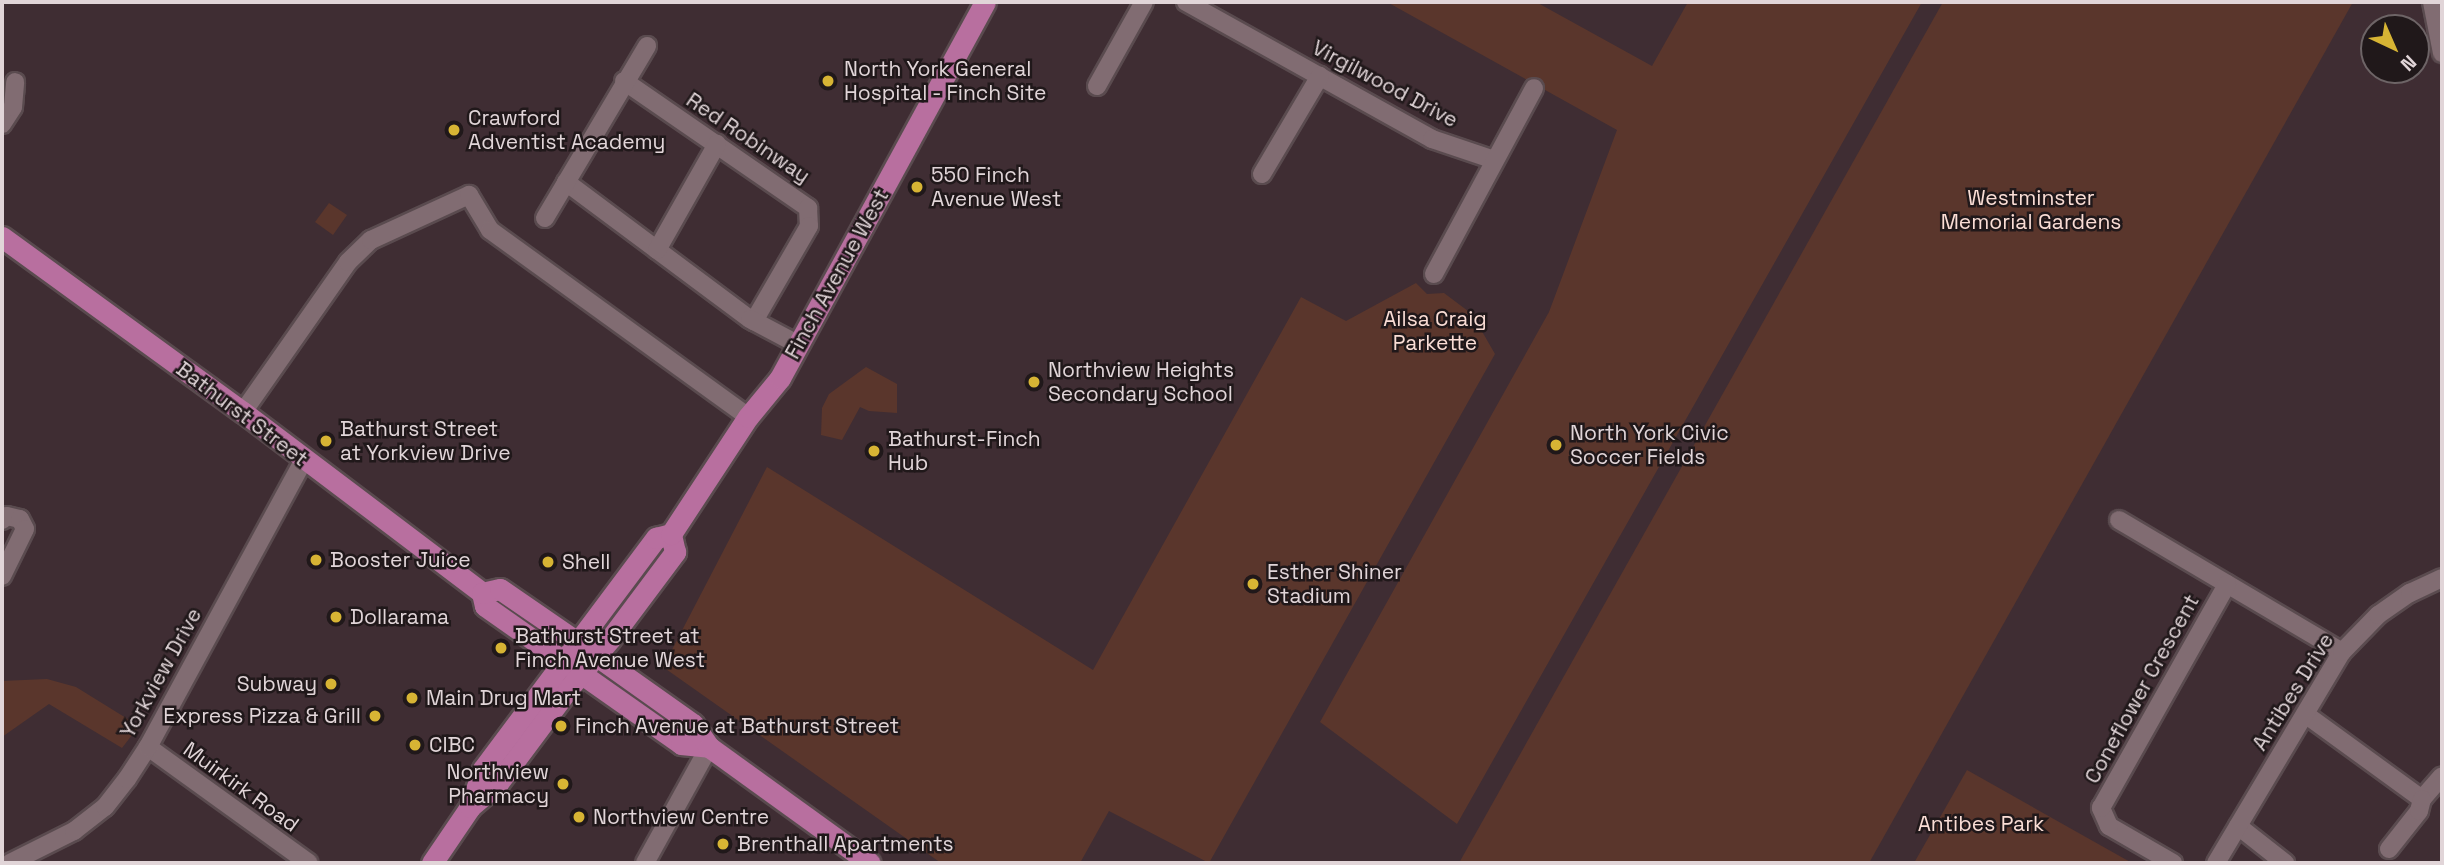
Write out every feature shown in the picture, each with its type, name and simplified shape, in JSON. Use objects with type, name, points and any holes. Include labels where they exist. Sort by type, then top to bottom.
[{"type":"main road","name":"Finch Avenue West","points":[[470,807],[483,769],[656,538],[671,534],[748,417],[780,378],[985,2]]},
{"type":"main road","name":"Bathurst Street","points":[[2,237],[243,412],[482,593],[485,606],[681,744],[709,747]]},
{"type":"main road","name":"Finch Avenue West","points":[[432,863],[470,807],[498,783],[675,552],[671,534]]},
{"type":"main road","name":"Bathurst Street","points":[[482,593],[500,589],[577,642],[693,723],[709,747],[870,863]]},
{"type":"street","points":[[1097,86],[1144,2]]},
{"type":"street","name":"Virgilwood Drive","points":[[1186,2],[1432,138],[1494,160]]},
{"type":"street","points":[[2432,2],[2442,53]]},
{"type":"street","points":[[545,218],[647,46]]},
{"type":"street","points":[[1262,174],[1320,76]]},
{"type":"street","name":"Red Robinway","points":[[624,81],[803,203],[810,215],[809,226],[754,321]]},
{"type":"street","points":[[2,124],[13,107],[15,82]]},
{"type":"street","points":[[1434,274],[1534,88]]},
{"type":"street","points":[[657,250],[717,144]]},
{"type":"street","points":[[566,182],[754,321],[799,345]]},
{"type":"street","points":[[243,412],[348,262],[371,240],[469,195],[490,230],[748,417]]},
{"type":"street","name":"Yorkview Drive","points":[[10,863],[74,831],[105,807],[148,747],[304,460]]},
{"type":"street","points":[[2,520],[7,516],[20,519],[25,528],[2,576]]},
{"type":"street","name":"Coneflower Crescent","points":[[2119,520],[2342,652]]},
{"type":"street","name":"Antibes Drive","points":[[2216,863],[2342,652],[2378,615],[2410,593],[2442,578]]},
{"type":"street","name":"Coneflower Crescent","points":[[2173,863],[2109,826],[2101,808],[2227,584]]},
{"type":"street","points":[[2305,714],[2422,799]]},
{"type":"street","name":"Muirkirk Road","points":[[148,747],[309,863]]},
{"type":"street","points":[[645,863],[709,747]]},
{"type":"street","points":[[2389,849],[2418,811],[2422,799],[2442,776]]},
{"type":"street","points":[[2238,826],[2285,863]]},
{"type":"green space","points":[[1387,2],[1536,2],[1652,66],[1688,2],[1922,2],[1457,824],[1320,722],[1549,312],[1617,130]]},
{"type":"green space","name":"Westminster Memorial Gardens","points":[[1943,2],[2353,2],[1869,863],[1459,863]]},
{"type":"green space","points":[[329,203],[347,215],[333,235],[315,222]]},
{"type":"green space","name":"Ailsa Craig Parkette","points":[[1416,283],[1427,294],[1444,293],[1472,314],[1495,354],[1209,863],[1109,811],[1080,863],[941,863],[663,667],[767,467],[1093,670],[1301,297],[1346,321]]},
{"type":"green space","points":[[866,367],[897,384],[897,413],[869,411],[860,407],[842,440],[821,435],[822,408],[829,394]]},
{"type":"green space","points":[[47,679],[76,687],[139,726],[122,748],[49,704],[2,737],[2,681]]},
{"type":"green space","name":"Antibes Park","points":[[1967,770],[2132,863],[1914,863]]},
{"type":"place","name":"North York General Hospital - Finch Site","points":[[828,81]]},
{"type":"place","name":"Crawford Adventist Academy","points":[[454,130]]},
{"type":"place","name":"550 Finch Avenue West","points":[[917,187]]},
{"type":"place","name":"Northview Heights Secondary School","points":[[1034,382]]},
{"type":"place","name":"Bathurst Street at Yorkview Drive","points":[[326,441]]},
{"type":"place","name":"North York Civic Soccer Fields","points":[[1556,445]]},
{"type":"place","name":"Bathurst-Finch Hub","points":[[874,451]]},
{"type":"place","name":"Booster Juice","points":[[316,560]]},
{"type":"place","name":"Shell","points":[[548,562]]},
{"type":"place","name":"Esther Shiner Stadium","points":[[1253,584]]},
{"type":"place","name":"Dollarama","points":[[336,617]]},
{"type":"place","name":"Bathurst Street at Finch Avenue West","points":[[501,648]]},
{"type":"place","name":"Subway","points":[[331,684]]},
{"type":"place","name":"Main Drug Mart","points":[[412,698]]},
{"type":"place","name":"Express Pizza & Grill","points":[[375,716]]},
{"type":"place","name":"Finch Avenue at Bathurst Street","points":[[561,726]]},
{"type":"place","name":"CIBC","points":[[415,745]]},
{"type":"place","name":"Northview Pharmacy","points":[[563,784]]},
{"type":"place","name":"Northview Centre","points":[[579,817]]},
{"type":"place","name":"Brenthall Apartments","points":[[723,844]]}]
